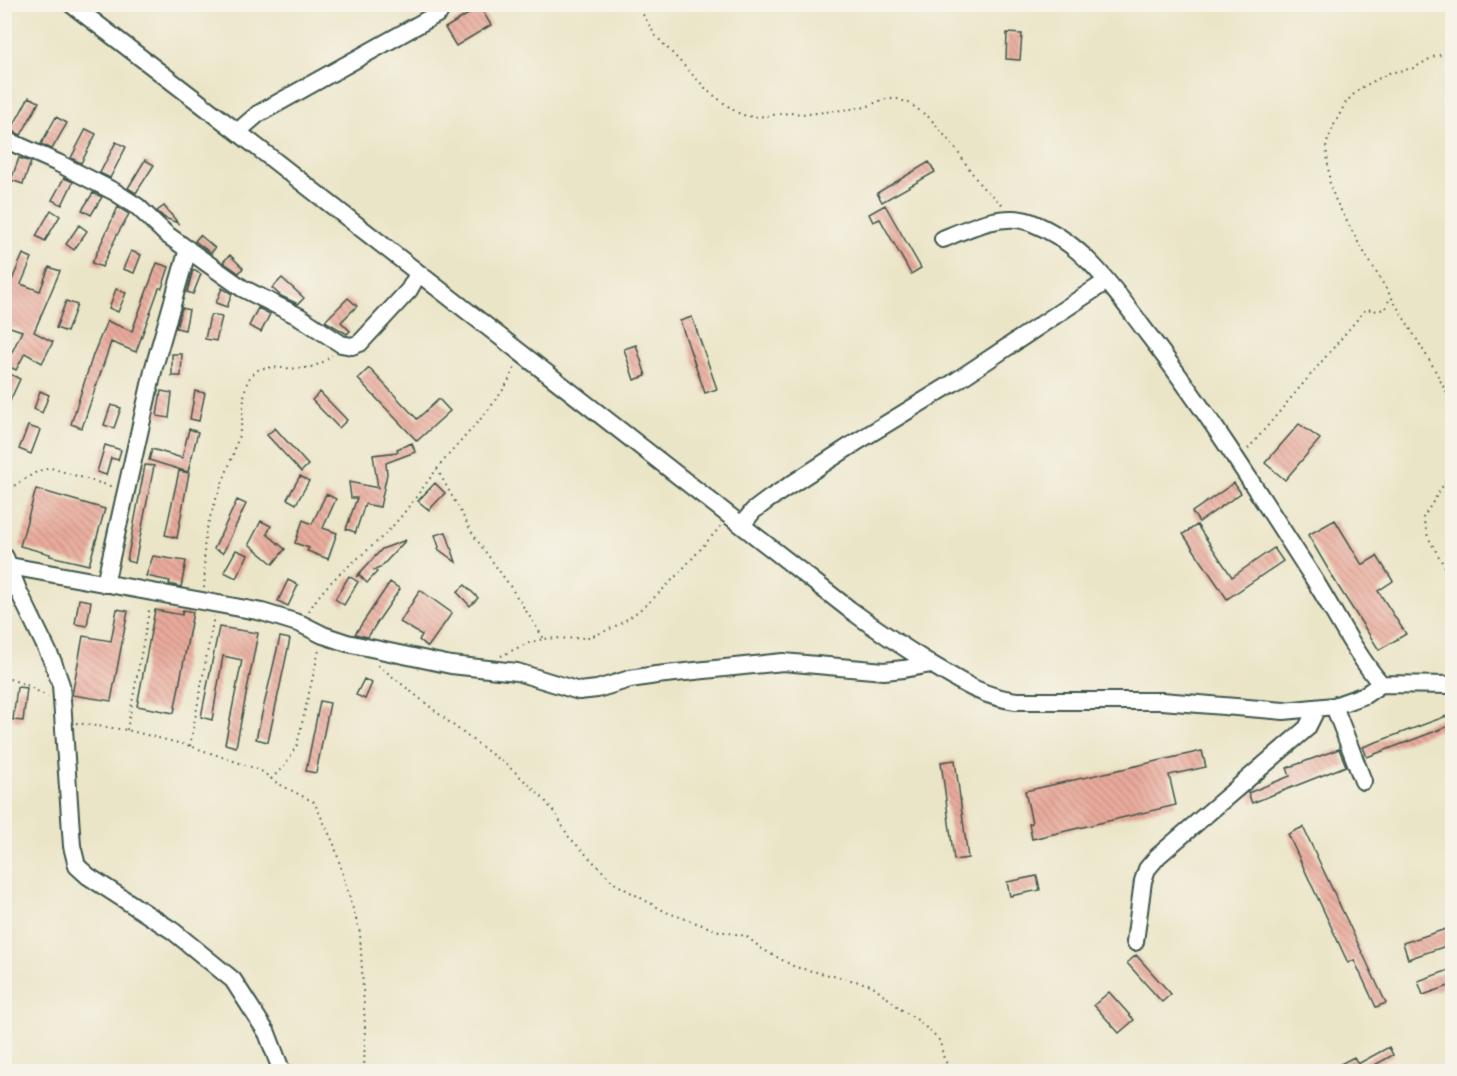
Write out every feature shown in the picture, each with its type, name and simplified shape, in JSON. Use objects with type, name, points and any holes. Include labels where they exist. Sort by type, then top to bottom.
[{"type":"street","points":[[71,4],[888,638],[966,686],[1016,701],[1162,701],[1284,711],[1325,707],[1365,695],[1381,684],[1452,685]]},
{"type":"street","points":[[239,133],[258,114],[439,13]]},
{"type":"street","points":[[4,139],[115,192],[138,207],[166,234],[242,288],[300,317],[341,344],[352,346],[360,344],[409,290],[418,274]]},
{"type":"street","points":[[943,239],[985,224],[1015,219],[1030,222],[1076,247],[1088,258],[1211,420],[1329,602],[1367,668],[1381,684]]},
{"type":"street","points":[[105,584],[154,368],[188,249]]},
{"type":"street","points":[[736,521],[855,442],[953,383],[1107,281]]},
{"type":"street","points":[[6,562],[105,584],[262,612],[364,647],[451,665],[517,672],[571,689],[586,691],[645,677],[783,662],[884,671],[931,664]]},
{"type":"street","points":[[6,562],[53,662],[61,685],[72,846],[77,866],[98,883],[173,931],[233,980],[267,1033],[282,1071]]},
{"type":"street","points":[[1325,707],[1363,780]]},
{"type":"street","points":[[1135,942],[1141,894],[1147,869],[1158,856],[1307,728],[1325,707]]},
{"type":"path","points":[[636,4],[655,35],[708,91],[736,112],[757,117],[866,107],[885,99],[897,99],[909,103],[930,118],[955,148],[981,186],[1009,208]]},
{"type":"path","points":[[1452,52],[1433,57],[1414,68],[1389,73],[1359,89],[1346,102],[1326,145],[1330,185],[1336,201],[1434,368],[1452,404]]},
{"type":"path","points":[[1238,461],[1366,309],[1378,311],[1386,308],[1390,296]]},
{"type":"path","points":[[190,746],[210,601],[206,532],[236,443],[249,380],[256,371],[266,368],[320,366],[341,344]]},
{"type":"path","points":[[301,624],[320,592],[401,517],[436,469],[490,405],[512,376],[515,366],[514,349]]},
{"type":"path","points":[[4,492],[38,471],[51,468],[127,491]]},
{"type":"path","points":[[436,469],[474,536],[544,639]]},
{"type":"path","points":[[1452,471],[1423,518],[1428,537],[1452,580]]},
{"type":"path","points":[[480,668],[502,655],[544,639],[579,639],[599,634],[616,625],[641,608],[736,521]]},
{"type":"path","points":[[127,730],[152,592]]},
{"type":"path","points":[[271,779],[285,765],[297,745],[322,634]]},
{"type":"path","points":[[373,662],[514,771],[543,798],[557,816],[568,836],[614,883],[666,912],[719,932],[746,936],[762,949],[795,967],[872,985],[919,1021],[940,1041],[948,1066],[955,1071]]},
{"type":"path","points":[[4,677],[27,685],[63,706]]},
{"type":"path","points":[[64,724],[97,724],[190,746],[260,770],[297,795],[314,802],[334,844],[360,933],[365,1026],[364,1071]]},
{"type":"building","points":[[480,7],[491,25],[456,46],[445,28]]},
{"type":"building","points":[[1007,33],[1022,34],[1020,60],[1006,59]]},
{"type":"building","points":[[29,97],[39,102],[21,135],[11,130]]},
{"type":"building","points":[[56,117],[67,123],[52,149],[41,144]]},
{"type":"building","points":[[86,129],[96,134],[81,163],[71,158]]},
{"type":"building","points":[[116,142],[126,147],[110,178],[100,173]]},
{"type":"building","points":[[19,158],[31,162],[23,184],[11,180]]},
{"type":"building","points":[[145,160],[154,165],[136,193],[128,188]]},
{"type":"building","points":[[929,162],[935,172],[882,202],[877,193]]},
{"type":"building","points":[[64,178],[73,182],[62,205],[52,200]]},
{"type":"building","points":[[93,193],[102,197],[91,215],[82,210]]},
{"type":"building","points":[[885,205],[921,268],[911,274],[880,219],[873,222],[869,214]]},
{"type":"building","points":[[164,206],[178,223],[165,218],[157,211]]},
{"type":"building","points":[[118,207],[129,214],[102,267],[92,263]]},
{"type":"building","points":[[51,210],[60,216],[45,241],[36,236]]},
{"type":"building","points":[[79,225],[87,231],[74,250],[66,244]]},
{"type":"building","points":[[200,235],[215,248],[211,253],[195,241]]},
{"type":"building","points":[[131,251],[141,255],[134,273],[123,269]]},
{"type":"building","points":[[23,254],[32,258],[21,284],[40,291],[49,267],[60,271],[34,332],[53,342],[42,363],[25,353],[16,370],[6,365],[22,331],[4,325],[4,299]]},
{"type":"building","points":[[230,255],[243,268],[239,273],[223,262]]},
{"type":"building","points":[[157,263],[169,267],[136,352],[111,342],[82,428],[71,424],[93,355],[107,321],[132,331]]},
{"type":"building","points":[[193,270],[201,274],[193,294],[187,292]]},
{"type":"building","points":[[282,278],[304,298],[298,304],[281,296],[272,288]]},
{"type":"building","points":[[222,288],[232,294],[227,307],[216,303]]},
{"type":"building","points":[[116,289],[126,293],[118,312],[109,308]]},
{"type":"building","points":[[348,298],[357,306],[341,322],[350,331],[347,334],[325,321]]},
{"type":"building","points":[[66,301],[77,305],[67,332],[56,328]]},
{"type":"building","points":[[182,308],[189,310],[185,330],[176,328]]},
{"type":"building","points":[[258,308],[270,314],[261,332],[249,326]]},
{"type":"building","points":[[212,315],[222,317],[216,341],[205,339]]},
{"type":"building","points":[[692,317],[717,389],[705,393],[680,321]]},
{"type":"building","points":[[636,345],[646,376],[634,380],[624,349]]},
{"type":"building","points":[[172,354],[182,354],[181,376],[172,376]]},
{"type":"building","points":[[369,368],[417,419],[439,399],[450,411],[417,441],[358,379]]},
{"type":"building","points":[[8,373],[20,379],[4,414],[4,381]]},
{"type":"building","points":[[40,391],[49,395],[42,413],[34,409]]},
{"type":"building","points":[[161,391],[172,393],[169,418],[157,416]]},
{"type":"building","points":[[195,391],[205,393],[199,421],[190,419]]},
{"type":"building","points":[[320,392],[347,420],[339,428],[312,400]]},
{"type":"building","points":[[111,405],[121,408],[114,428],[104,425]]},
{"type":"building","points":[[1299,424],[1320,439],[1285,480],[1265,463]]},
{"type":"building","points":[[28,426],[40,430],[31,454],[19,449]]},
{"type":"building","points":[[275,428],[308,465],[301,472],[267,435]]},
{"type":"building","points":[[189,429],[198,432],[188,472],[149,460],[152,449],[182,458]]},
{"type":"building","points":[[412,443],[415,452],[386,463],[387,474],[380,507],[365,504],[355,534],[346,529],[357,498],[351,498],[349,482],[378,488],[373,455],[398,452],[397,449]]},
{"type":"building","points":[[105,445],[121,450],[118,460],[111,458],[106,475],[97,472]]},
{"type":"building","points":[[145,465],[154,466],[135,563],[127,561]]},
{"type":"building","points":[[179,471],[189,473],[177,538],[165,535]]},
{"type":"building","points":[[300,476],[309,481],[296,504],[287,499]]},
{"type":"building","points":[[435,483],[445,493],[429,510],[418,501]]},
{"type":"building","points":[[1234,483],[1241,493],[1199,522],[1192,512]]},
{"type":"building","points":[[36,489],[105,509],[89,565],[20,546]]},
{"type":"building","points":[[326,494],[336,499],[323,528],[337,533],[328,559],[307,551],[309,548],[295,543],[303,520],[312,524]]},
{"type":"building","points":[[237,500],[246,504],[223,553],[214,549]]},
{"type":"building","points":[[1335,520],[1362,565],[1377,556],[1393,581],[1378,591],[1406,634],[1379,650],[1308,535]]},
{"type":"building","points":[[261,521],[271,526],[267,534],[285,549],[273,564],[249,544]]},
{"type":"building","points":[[1197,525],[1232,577],[1274,548],[1283,561],[1227,599],[1183,534]]},
{"type":"building","points":[[446,532],[456,562],[438,549],[435,535]]},
{"type":"building","points":[[406,540],[380,568],[374,570],[377,572],[367,583],[359,575],[356,577],[382,549]]},
{"type":"building","points":[[236,550],[248,555],[236,578],[224,572]]},
{"type":"building","points":[[153,556],[186,561],[181,587],[169,584],[170,581],[146,576]]},
{"type":"building","points":[[349,576],[358,582],[344,605],[335,599]]},
{"type":"building","points":[[288,580],[298,585],[288,606],[278,601]]},
{"type":"building","points":[[390,582],[400,589],[368,637],[355,634]]},
{"type":"building","points":[[465,585],[478,598],[470,606],[457,592]]},
{"type":"building","points":[[420,590],[452,613],[428,647],[419,640],[422,635],[400,622]]},
{"type":"building","points":[[79,599],[91,601],[87,626],[75,624]]},
{"type":"building","points":[[117,609],[128,611],[111,701],[72,695],[83,636],[111,641]]},
{"type":"building","points":[[155,610],[182,615],[183,610],[193,612],[174,713],[137,706]]},
{"type":"building","points":[[219,627],[258,633],[236,747],[225,744],[242,660],[223,656],[212,720],[201,717]]},
{"type":"building","points":[[280,637],[290,639],[268,742],[256,739]]},
{"type":"building","points":[[364,679],[372,683],[365,699],[356,695]]},
{"type":"building","points":[[17,687],[27,688],[23,721],[13,720]]},
{"type":"building","points":[[320,701],[330,703],[316,773],[306,771]]},
{"type":"building","points":[[1452,714],[1452,725],[1367,757],[1363,747]]},
{"type":"building","points":[[1339,749],[1346,766],[1252,803],[1248,793],[1290,776],[1287,768]]},
{"type":"building","points":[[1202,751],[1206,767],[1169,775],[1176,805],[1032,839],[1029,824],[1032,823],[1025,791]]},
{"type":"building","points":[[955,760],[968,858],[954,860],[941,762]]},
{"type":"building","points":[[1303,827],[1386,1003],[1376,1007],[1354,960],[1348,963],[1288,834]]},
{"type":"building","points":[[1037,876],[1040,890],[1010,896],[1007,882]]},
{"type":"building","points":[[1452,927],[1452,944],[1408,959],[1403,943]]},
{"type":"building","points":[[1136,955],[1171,994],[1162,1002],[1127,963]]},
{"type":"building","points":[[1452,969],[1452,985],[1423,995],[1418,981]]},
{"type":"building","points":[[1109,992],[1134,1020],[1119,1033],[1094,1005]]},
{"type":"building","points":[[1389,1047],[1393,1055],[1364,1071],[1327,1071],[1354,1057],[1358,1064]]}]
